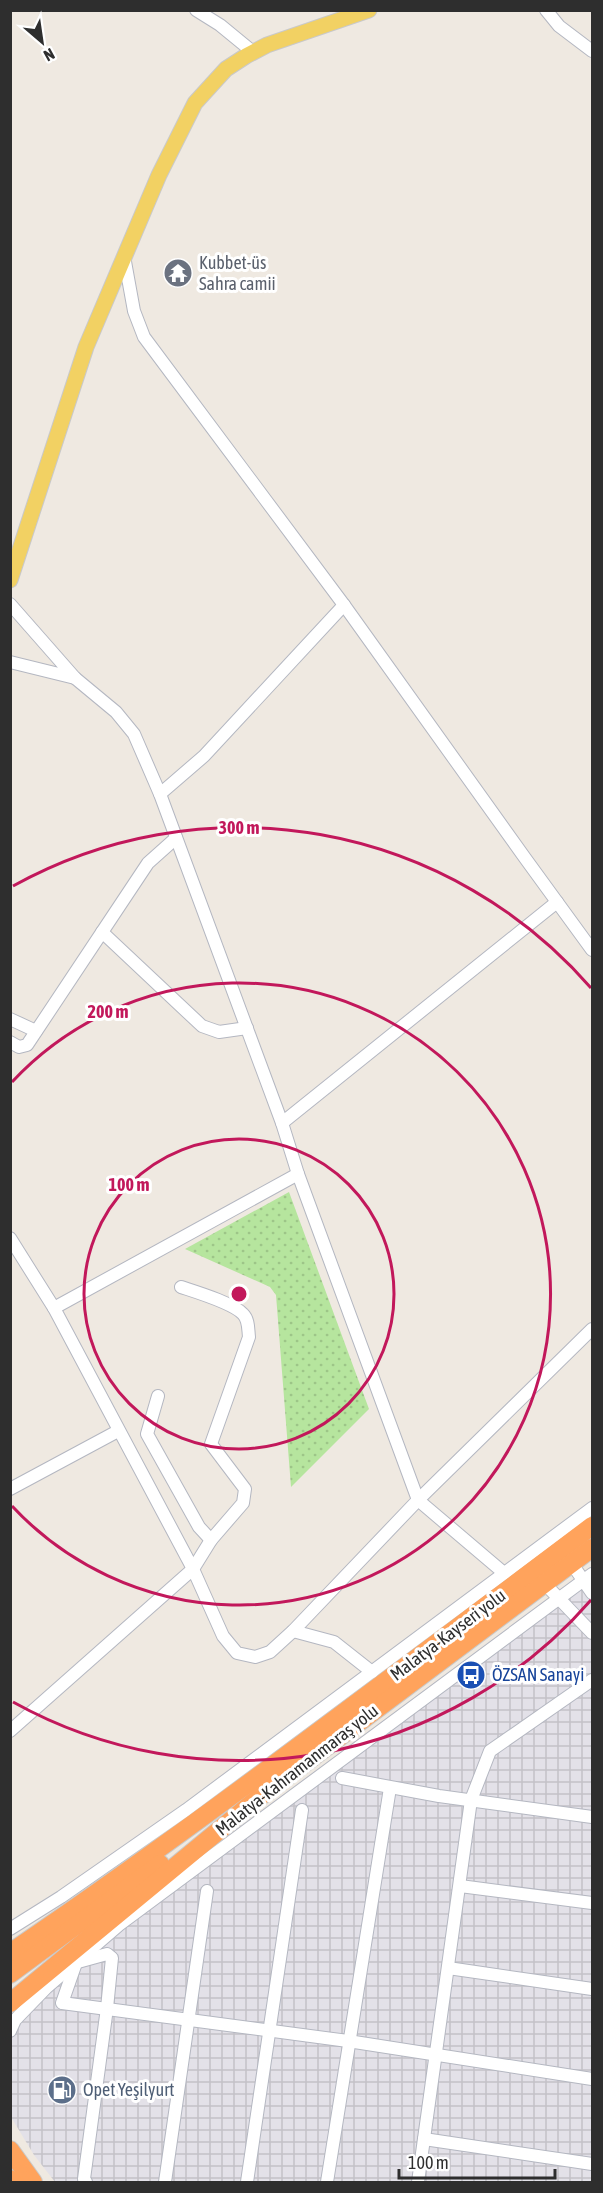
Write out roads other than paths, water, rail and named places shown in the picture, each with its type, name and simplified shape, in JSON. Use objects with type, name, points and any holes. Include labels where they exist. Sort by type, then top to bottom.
[{"type":"highway","name":"Malatya-Kayseri yolu","points":[[10,1953],[185,1829],[592,1526]]},
{"type":"highway","name":"Malatya-Kahramanmaraş yolu","points":[[10,2005],[263,1794],[592,1548]]},
{"type":"highway","points":[[10,1974],[167,1859],[185,1829]]},
{"type":"highway","points":[[10,1947],[35,1936]]},
{"type":"highway","points":[[10,2005],[46,1988]]},
{"type":"highway","points":[[12,2150],[33,2182]]},
{"type":"main road","points":[[10,580],[86,347],[159,175],[195,103],[226,69],[253,52],[267,45],[369,10]]},
{"type":"street","points":[[196,10],[220,25],[253,52]]},
{"type":"street","points":[[546,10],[559,26],[592,51]]},
{"type":"street","points":[[124,256],[134,311],[144,337],[344,605],[592,950]]},
{"type":"street","points":[[10,604],[75,678],[116,712],[134,734],[176,838],[247,1028],[418,1500],[504,1573]]},
{"type":"street","points":[[159,794],[204,756],[344,605]]},
{"type":"street","points":[[10,662],[75,678]]},
{"type":"street","points":[[10,1042],[19,1047],[27,1045],[148,863],[176,838]]},
{"type":"street","points":[[282,1123],[557,902]]},
{"type":"street","points":[[102,933],[202,1026],[219,1032],[247,1028]]},
{"type":"street","points":[[10,1019],[36,1031]]},
{"type":"street","points":[[54,1308],[298,1174]]},
{"type":"street","points":[[10,1238],[54,1308],[193,1569],[223,1636],[237,1653],[255,1657],[270,1652],[293,1631],[418,1500],[592,1329]]},
{"type":"street","points":[[10,1731],[193,1569],[211,1540],[243,1503],[245,1489],[211,1444],[249,1337],[248,1321],[242,1313],[216,1299],[181,1287]]},
{"type":"street","points":[[159,1396],[147,1434],[199,1527],[211,1540]]},
{"type":"street","points":[[10,1489],[118,1431]]},
{"type":"street","points":[[10,1929],[61,1897],[186,1810],[592,1509]]},
{"type":"street","points":[[572,1564],[588,1577],[592,1593]]},
{"type":"street","points":[[10,2031],[15,2020],[46,1988],[119,1925],[588,1577]]},
{"type":"street","points":[[545,1584],[592,1633]]},
{"type":"street","points":[[293,1631],[334,1642],[372,1672]]},
{"type":"street","points":[[313,1735],[372,1672]]},
{"type":"street","points":[[418,2182],[471,1800],[490,1751],[592,1680]]},
{"type":"street","points":[[342,1778],[390,1788],[592,1817]]},
{"type":"street","points":[[327,2182],[390,1788]]},
{"type":"street","points":[[248,2182],[302,1810]]},
{"type":"street","points":[[460,1886],[592,1903]]},
{"type":"street","points":[[165,2182],[207,1891]]},
{"type":"street","points":[[77,1962],[107,1954],[112,1958],[84,2180],[86,2182]]},
{"type":"street","points":[[77,1962],[62,2003],[348,2041],[592,2079]]},
{"type":"street","points":[[448,1968],[592,1989]]},
{"type":"street","points":[[424,2139],[592,2164]]},
{"type":"place","name":"Kubbet-üs Sahra camii","points":[[178,273]]},
{"type":"place","name":"ÖZSAN Sanayi","points":[[471,1675]]},
{"type":"place","name":"Opet Yeşilyurt","points":[[62,2090]]}]
